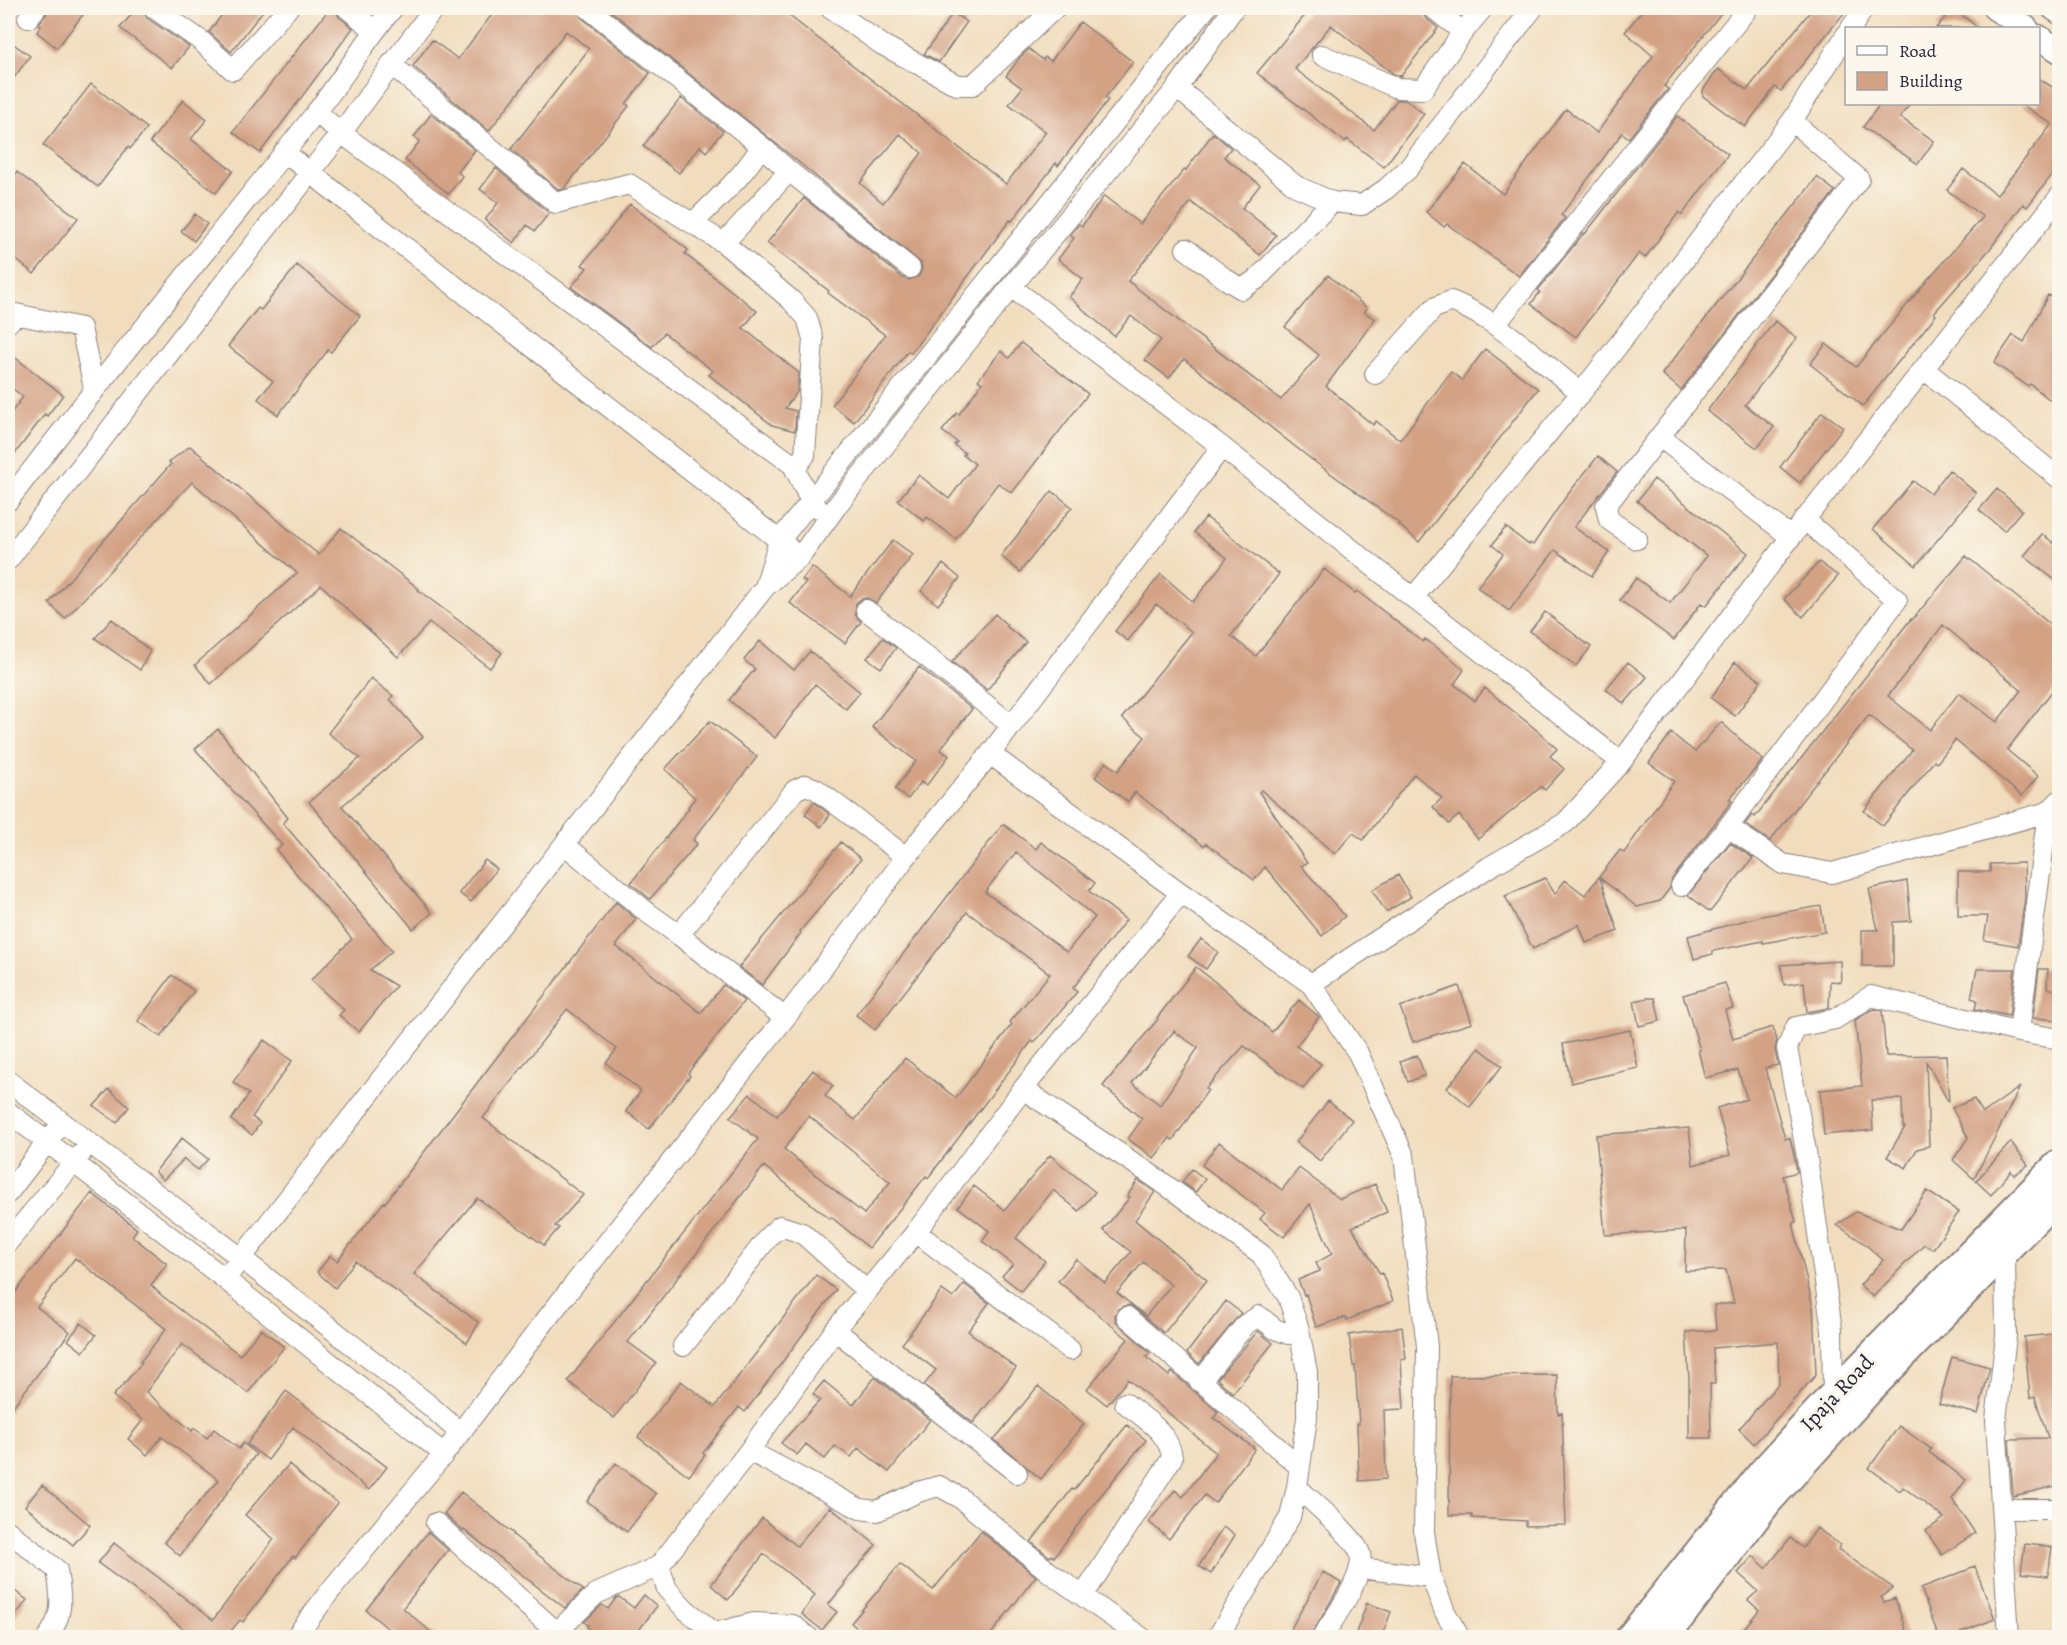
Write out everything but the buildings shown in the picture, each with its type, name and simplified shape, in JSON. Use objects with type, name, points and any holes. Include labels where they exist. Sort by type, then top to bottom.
[{"type":"main road","name":"Ipaja Road","points":[[1630,1638],[1762,1473],[1833,1395],[2060,1163]]},
{"type":"main road","name":"Ipaja Road","points":[[1664,1638],[1768,1501],[2005,1248],[2060,1194]]},
{"type":"street","points":[[154,8],[201,40],[233,70],[288,8]]},
{"type":"street","points":[[347,8],[374,30]]},
{"type":"street","points":[[8,501],[94,388],[316,112],[374,30],[393,8]]},
{"type":"street","points":[[8,560],[341,133],[434,8]]},
{"type":"street","points":[[588,8],[910,268]]},
{"type":"street","points":[[830,8],[881,44],[957,85],[973,85],[1055,8]]},
{"type":"street","points":[[765,587],[779,540],[1206,8]]},
{"type":"street","points":[[225,1279],[765,587],[800,557],[828,518],[1011,287],[1177,88],[1234,8]]},
{"type":"street","points":[[1433,8],[1463,32]]},
{"type":"street","points":[[1322,55],[1397,88],[1423,90],[1463,32],[1483,8]]},
{"type":"street","points":[[1177,88],[1296,186],[1332,202],[1362,205],[1386,189],[1408,169],[1533,8]]},
{"type":"street","points":[[1495,325],[1748,8]]},
{"type":"street","points":[[1852,27],[1864,8]]},
{"type":"street","points":[[1995,8],[2024,27]]},
{"type":"street","points":[[2054,8],[2060,12]]},
{"type":"street","points":[[1413,598],[1581,393],[1792,121],[1845,37]]},
{"type":"street","points":[[2040,38],[2060,51]]},
{"type":"street","points":[[391,64],[556,203],[629,184],[724,243],[791,300],[807,318],[813,339],[805,455],[798,465],[793,465]]},
{"type":"street","points":[[316,112],[341,133],[793,465],[810,500],[828,518]]},
{"type":"street","points":[[1637,539],[1609,520],[1606,506],[1859,178],[1792,121]]},
{"type":"street","points":[[693,223],[755,157],[761,146]]},
{"type":"street","points":[[284,152],[800,557]]},
{"type":"street","points":[[724,243],[789,171]]},
{"type":"street","points":[[1311,984],[1489,867],[1564,823],[1621,762],[1804,519],[2060,196]]},
{"type":"street","points":[[1186,249],[1242,289],[1257,279],[1332,202]]},
{"type":"street","points":[[1011,287],[1222,447],[1621,762]]},
{"type":"street","points":[[1374,374],[1434,308],[1451,301],[1468,307],[1495,325],[1581,393]]},
{"type":"street","points":[[8,322],[16,314],[81,328],[94,388]]},
{"type":"street","points":[[1924,369],[2060,479]]},
{"type":"street","points":[[1660,437],[1791,537]]},
{"type":"street","points":[[295,1638],[330,1591],[444,1454],[785,1018],[906,857],[990,754],[1222,447]]},
{"type":"street","points":[[1681,886],[1728,827],[1897,600],[1804,519]]},
{"type":"street","points":[[866,610],[937,664],[1011,725]]},
{"type":"street","points":[[990,754],[1311,984],[1358,1053],[1404,1156],[1427,1346],[1424,1532],[1431,1577],[1445,1612],[1460,1638]]},
{"type":"street","points":[[679,935],[795,790],[806,785],[816,789],[906,857]]},
{"type":"street","points":[[1728,827],[1783,864],[1832,873],[2054,806],[2019,1032]]},
{"type":"street","points":[[565,845],[648,914],[679,935],[785,1018]]},
{"type":"street","points":[[436,1523],[560,1635],[596,1594],[659,1566],[749,1451],[835,1330],[916,1232],[1023,1089],[1181,893]]},
{"type":"street","points":[[1833,1395],[1832,1330],[1806,1151],[1787,1048],[1796,1027],[1834,1018],[1871,996],[2019,1032],[2060,1039]]},
{"type":"street","points":[[8,1082],[240,1258],[429,1405],[459,1432]]},
{"type":"street","points":[[1023,1089],[1156,1178],[1261,1254],[1288,1298],[1299,1330],[1307,1372],[1307,1418],[1297,1487],[1290,1517],[1217,1638]]},
{"type":"street","points":[[8,1112],[225,1279],[444,1454]]},
{"type":"street","points":[[8,1193],[62,1124]]},
{"type":"street","points":[[8,1242],[74,1164],[88,1144]]},
{"type":"street","points":[[683,1346],[770,1235],[780,1226],[802,1233],[867,1291]]},
{"type":"street","points":[[916,1232],[1070,1350]]},
{"type":"street","points":[[2005,1248],[2006,1336],[1996,1420],[2008,1637]]},
{"type":"street","points":[[1200,1382],[1246,1324],[1259,1316],[1275,1329],[1288,1334],[1299,1330]]},
{"type":"street","points":[[1127,1317],[1300,1467]]},
{"type":"street","points":[[835,1330],[1017,1473]]},
{"type":"street","points":[[1083,1596],[1172,1458],[1171,1446],[1163,1434],[1125,1403]]},
{"type":"street","points":[[749,1451],[860,1509],[877,1511],[918,1492],[939,1486],[960,1497],[1049,1572],[1142,1638]]},
{"type":"street","points":[[1297,1487],[1354,1542],[1360,1555],[1360,1568],[1354,1582],[1322,1638]]},
{"type":"street","points":[[2002,1509],[2060,1509]]},
{"type":"street","points":[[8,1531],[57,1570],[61,1596],[57,1624],[47,1638]]},
{"type":"street","points":[[659,1566],[667,1589],[685,1609],[719,1635],[754,1623],[793,1625],[810,1638]]},
{"type":"street","points":[[1360,1568],[1431,1577]]}]
